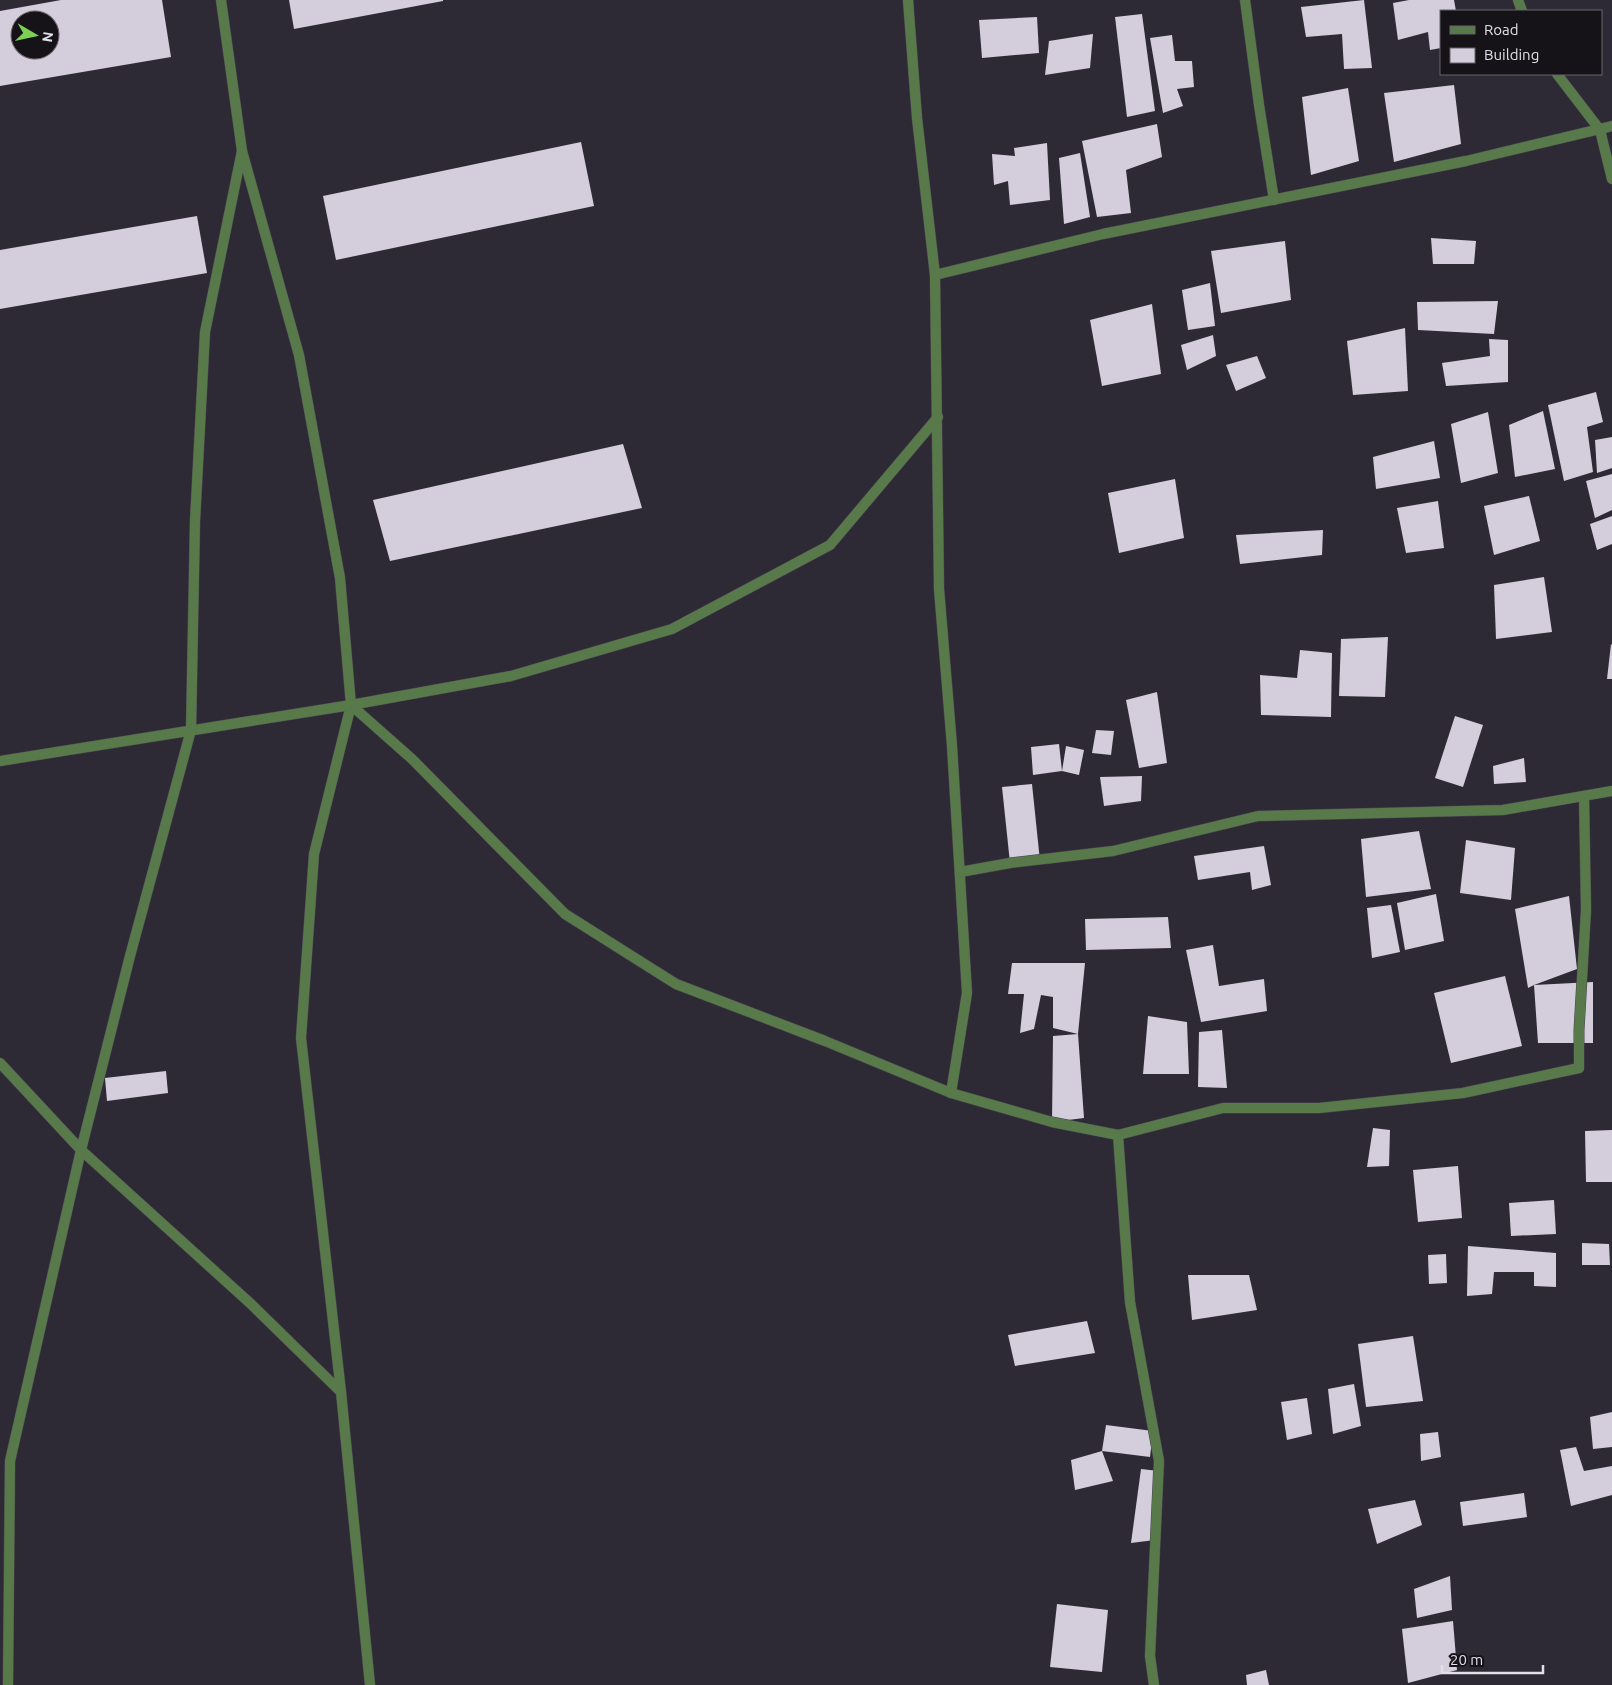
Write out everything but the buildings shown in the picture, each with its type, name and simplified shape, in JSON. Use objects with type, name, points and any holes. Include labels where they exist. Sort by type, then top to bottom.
[{"type":"street","points":[[221,0],[242,151],[299,356],[340,578],[351,705],[314,854],[301,1038],[341,1392],[370,1685]]},
{"type":"street","points":[[908,0],[917,118],[935,275],[939,589],[967,993],[951,1093]]},
{"type":"street","points":[[1245,0],[1274,200]]},
{"type":"street","points":[[1558,75],[1600,130],[1612,179]]},
{"type":"street","points":[[935,275],[1103,234],[1466,161],[1612,126]]},
{"type":"street","points":[[8,1685],[10,1461],[82,1150],[130,956],[192,730],[195,521],[205,332],[242,151]]},
{"type":"street","points":[[0,761],[351,705],[511,676],[672,629],[830,545],[938,417]]},
{"type":"street","points":[[351,705],[412,759],[565,914],[676,984],[825,1041],[951,1093],[1052,1122],[1118,1135],[1223,1108],[1319,1108],[1463,1093],[1579,1068],[1579,1030],[1586,910],[1584,796]]},
{"type":"street","points":[[960,872],[1113,851],[1258,816],[1502,810],[1612,791]]},
{"type":"street","points":[[0,1063],[82,1150],[251,1304],[341,1392]]},
{"type":"street","points":[[1118,1135],[1130,1302],[1159,1461],[1150,1656],[1154,1685]]}]
